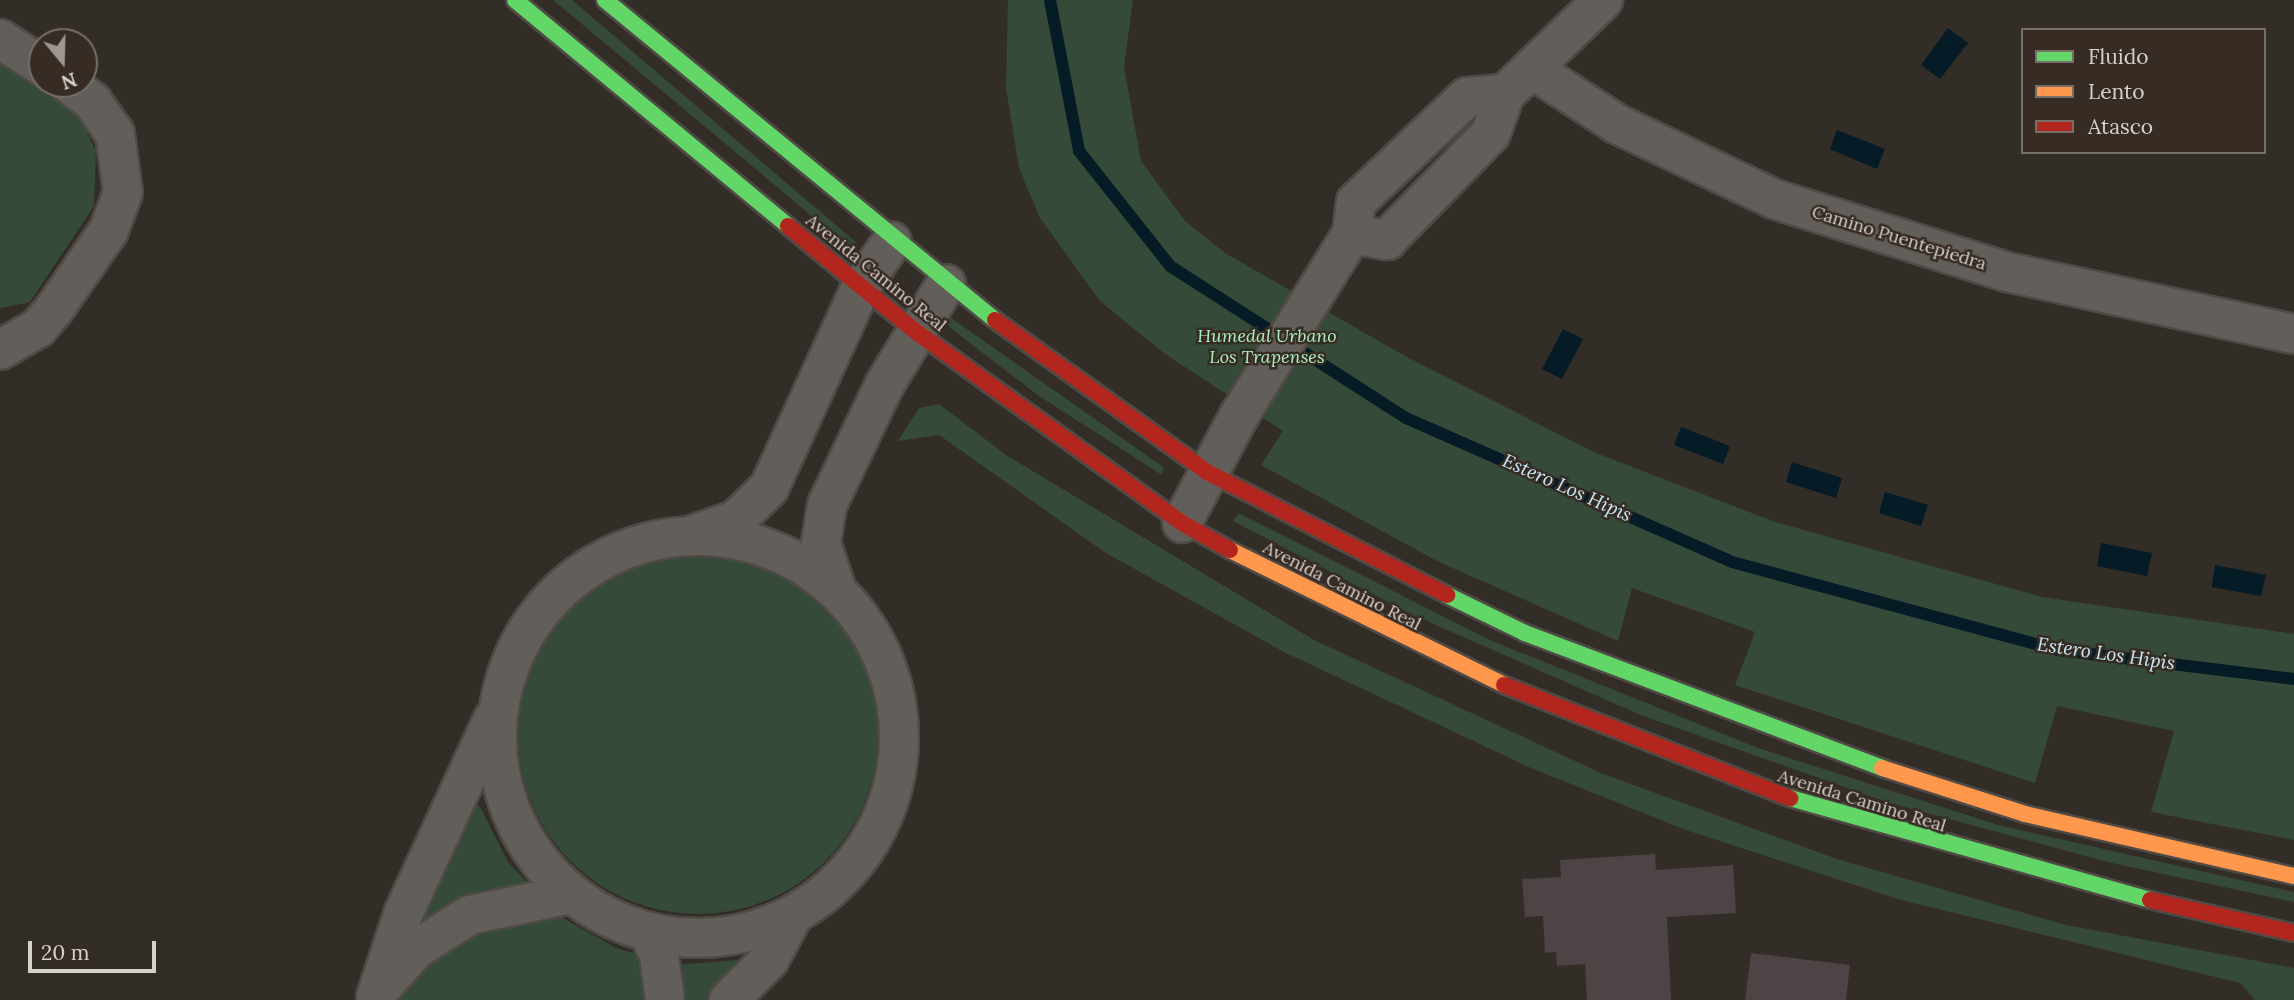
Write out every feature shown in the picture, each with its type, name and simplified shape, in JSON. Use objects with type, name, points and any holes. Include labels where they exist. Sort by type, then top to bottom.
[{"type":"main road","name":"Avenida Camino Real","points":[[515,0],[915,331],[1182,523],[1442,659],[1664,754],[1907,836],[2170,907],[2294,933]]},
{"type":"main road","name":"Avenida Camino Real","points":[[605,0],[946,284],[1207,472],[1449,599],[1724,714],[2013,810],[2294,876]]},
{"type":"street","points":[[1352,234],[1387,240],[1491,133],[1518,82],[1603,0]]},
{"type":"street","points":[[0,39],[28,57]]},
{"type":"street","points":[[1182,523],[1239,416],[1352,234],[1356,202],[1402,154],[1466,97],[1518,82]]},
{"type":"street","name":"Camino Puentepiedra","points":[[1518,82],[1618,124],[1774,199],[2007,272],[2294,334]]},
{"type":"street","points":[[0,350],[38,328],[53,311],[120,202],[124,172],[115,134],[88,98]]},
{"type":"street","points":[[375,998],[404,912],[498,708],[517,649],[552,598],[601,561],[736,520],[769,488],[861,287],[892,241]]},
{"type":"street","points":[[498,708],[505,797],[531,850],[571,894],[648,932],[737,934],[794,914],[848,872],[869,844],[892,791],[900,746],[899,712],[879,646],[838,591],[821,543],[827,505],[915,331],[946,284]]},
{"type":"street","points":[[690,536],[785,554],[838,591]]},
{"type":"street","points":[[375,998],[416,949],[441,931],[498,906],[571,894]]},
{"type":"street","points":[[729,1000],[769,960],[794,914]]},
{"type":"street","points":[[648,932],[659,955],[665,1000]]},
{"type":"green space","points":[[553,0],[572,0],[857,243],[849,247]]},
{"type":"green space","name":"Humedal Urbano Los Trapenses","points":[[1008,0],[1133,0],[1124,67],[1141,161],[1185,221],[1225,253],[1405,356],[1596,453],[1775,522],[2042,597],[2294,634],[2294,840],[2151,812],[2174,731],[2057,706],[2035,783],[1735,685],[1755,632],[1632,588],[1618,641],[1437,561],[1261,465],[1283,431],[1165,354],[1100,301],[1040,218],[1019,168],[1006,88]]},
{"type":"green space","points":[[0,57],[28,79],[28,98],[53,98],[80,119],[96,151],[94,206],[30,302],[0,308]]},
{"type":"green space","points":[[947,315],[1163,467],[1162,475],[1039,396],[949,327]]},
{"type":"green space","points":[[939,404],[1006,455],[1314,640],[1603,774],[1837,859],[2066,925],[2294,968],[2294,1000],[2255,1000],[2240,983],[1898,899],[1686,830],[1531,768],[1284,652],[1106,553],[939,435],[898,441],[919,408]]},
{"type":"green space","points":[[1239,513],[1492,641],[1758,748],[1998,825],[2294,892],[2294,902],[2112,863],[1890,803],[1643,716],[1413,615],[1233,521]]},
{"type":"green space","points":[[698,554],[733,558],[767,568],[798,585],[825,607],[847,634],[864,665],[874,699],[878,734],[874,769],[864,803],[847,834],[825,861],[798,883],[767,900],[733,910],[698,914],[663,910],[629,900],[598,883],[571,861],[549,834],[532,803],[522,769],[518,734],[522,699],[532,665],[549,634],[571,607],[598,585],[629,568],[663,558]]},
{"type":"green space","points":[[469,799],[480,807],[508,862],[558,915],[616,948],[675,965],[737,960],[737,974],[707,1000],[388,1000]]},
{"type":"water","points":[[1948,28],[1968,43],[1940,79],[1921,65]]},
{"type":"water","points":[[1837,130],[1885,149],[1877,169],[1830,149]]},
{"type":"water","points":[[1563,329],[1583,339],[1562,379],[1542,369]]},
{"type":"water","points":[[1681,427],[1730,446],[1723,464],[1674,445]]},
{"type":"water","points":[[1792,462],[1842,478],[1836,498],[1786,482]]},
{"type":"water","points":[[1885,492],[1928,505],[1921,526],[1879,513]]},
{"type":"water","points":[[2101,543],[2152,553],[2147,576],[2097,566]]},
{"type":"water","points":[[2215,565],[2266,575],[2261,596],[2212,587]]},
{"type":"building","points":[[1655,854],[1656,870],[1733,865],[1736,913],[1667,917],[1671,1000],[1587,1000],[1585,964],[1557,966],[1556,952],[1545,953],[1543,916],[1525,917],[1522,879],[1561,877],[1560,860]]},
{"type":"building","points":[[1751,953],[1850,965],[1846,1000],[1745,1000]]},
{"type":"waterway","name":"Estero Los Hipis","points":[[1050,0],[1079,151],[1170,266],[1406,418],[1732,562],[2058,650],[2294,679]]},
{"type":"traffic: fast","points":[[515,0],[788,226]]},
{"type":"traffic: fast","points":[[605,0],[995,320]]},
{"type":"traffic: fast","points":[[1447,595],[1525,633],[1882,768]]},
{"type":"traffic: fast","points":[[1790,798],[2150,900]]},
{"type":"traffic: slow","points":[[1230,550],[1504,685]]},
{"type":"traffic: slow","points":[[1882,768],[2025,814],[2294,876]]},
{"type":"traffic: jam","points":[[788,226],[915,331],[1182,523],[1230,550]]},
{"type":"traffic: jam","points":[[995,320],[1207,472],[1447,595]]},
{"type":"traffic: jam","points":[[1504,685],[1790,798]]},
{"type":"traffic: jam","points":[[2150,900],[2294,933]]}]
